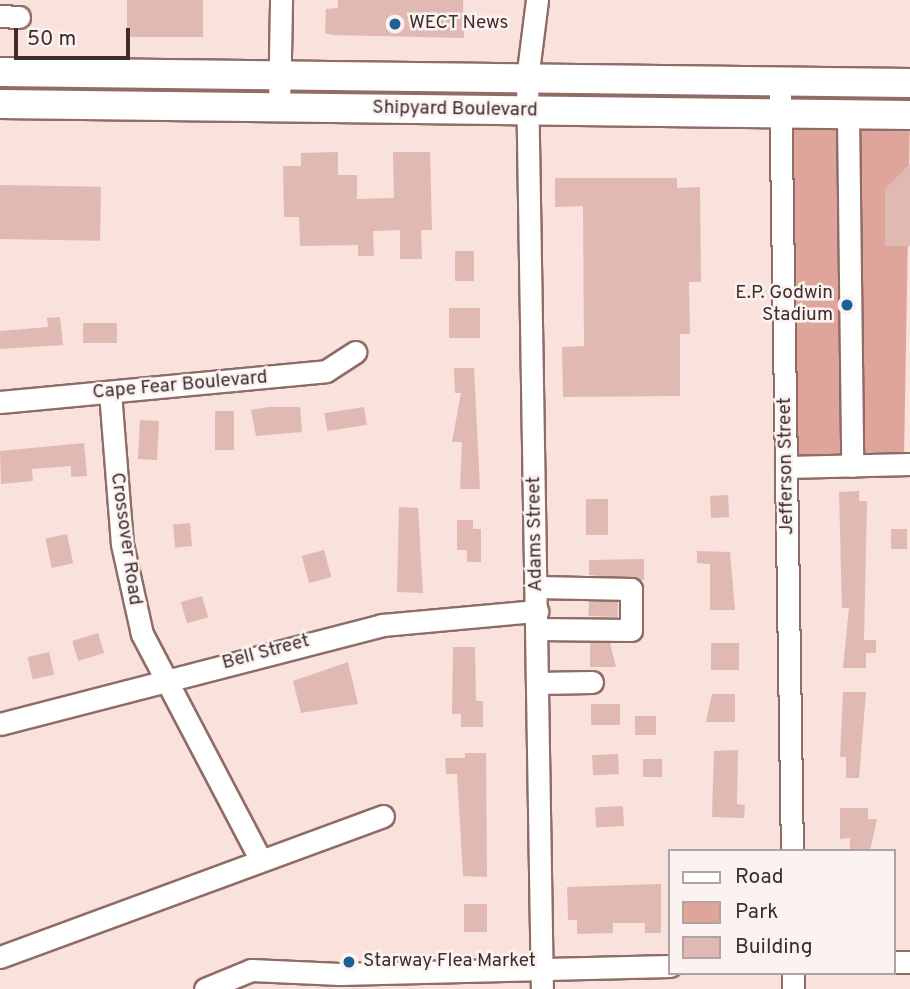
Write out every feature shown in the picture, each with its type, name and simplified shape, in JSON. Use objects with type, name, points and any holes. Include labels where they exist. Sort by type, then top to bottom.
[{"type":"main road","name":"Shipyard Boulevard","points":[[0,72],[910,83]]},
{"type":"main road","name":"Shipyard Boulevard","points":[[0,104],[910,115]]},
{"type":"street","points":[[279,108],[281,0]]},
{"type":"street","name":"Adams Street","points":[[537,0],[527,79],[543,979]]},
{"type":"street","name":"Jefferson Street","points":[[780,82],[792,849]]},
{"type":"street","points":[[848,114],[852,466]]},
{"type":"street","name":"Cape Fear Boulevard","points":[[0,402],[326,372],[355,352]]},
{"type":"street","name":"Crossover Road","points":[[110,392],[130,594],[163,681],[260,859]]},
{"type":"street","points":[[787,467],[910,464]]},
{"type":"street","name":"Bell Street","points":[[0,724],[382,625],[537,620],[631,630],[631,589],[537,587]]},
{"type":"street","points":[[538,683],[592,682]]},
{"type":"street","points":[[0,957],[260,859],[383,816]]},
{"type":"street","points":[[205,989],[251,970],[358,981],[543,979],[668,966]]},
{"type":"green space","name":"E.P. Godwin Stadium","points":[[780,113],[910,115],[904,469],[774,467]]},
{"type":"building","points":[[127,0],[203,0],[203,37],[127,37]]},
{"type":"building","name":"WECT News","points":[[338,0],[463,0],[464,38],[325,33],[326,9],[338,8]]},
{"type":"building","points":[[338,152],[338,175],[357,175],[357,199],[394,198],[393,152],[430,152],[432,230],[421,230],[422,259],[400,259],[400,230],[373,231],[374,256],[358,256],[358,245],[300,246],[299,217],[284,217],[283,166],[301,166],[301,153]]},
{"type":"building","points":[[910,164],[910,246],[885,246],[885,189]]},
{"type":"building","points":[[555,178],[677,178],[677,188],[700,187],[701,282],[689,282],[690,334],[680,334],[680,396],[563,397],[562,347],[584,346],[583,206],[555,207]]},
{"type":"building","points":[[0,185],[101,187],[100,241],[0,239]]},
{"type":"building","points":[[455,251],[474,251],[474,281],[455,281]]},
{"type":"building","points":[[449,308],[480,308],[480,338],[449,338]]},
{"type":"building","points":[[60,317],[63,345],[0,349],[0,331],[48,327],[47,318]]},
{"type":"building","points":[[83,323],[117,323],[117,343],[83,343]]},
{"type":"building","points":[[454,368],[474,368],[480,489],[460,489],[462,442],[452,442],[461,393],[455,393]]},
{"type":"building","points":[[300,407],[302,432],[256,436],[251,410]]},
{"type":"building","points":[[364,407],[367,425],[327,431],[324,413]]},
{"type":"building","points":[[215,411],[234,411],[234,450],[215,450]]},
{"type":"building","points":[[140,420],[159,421],[157,460],[138,459]]},
{"type":"building","points":[[84,443],[87,476],[71,477],[71,466],[32,469],[33,481],[1,484],[0,451]]},
{"type":"building","points":[[859,491],[859,501],[867,501],[864,640],[876,640],[876,653],[866,653],[866,668],[843,668],[849,608],[842,608],[839,492]]},
{"type":"building","points":[[728,495],[729,517],[711,518],[710,496]]},
{"type":"building","points":[[586,499],[608,499],[608,535],[586,535]]},
{"type":"building","points":[[399,507],[418,508],[423,593],[397,592]]},
{"type":"building","points":[[457,520],[473,520],[473,529],[481,529],[481,562],[467,562],[467,550],[457,550]]},
{"type":"building","points":[[190,523],[192,546],[175,547],[173,524]]},
{"type":"building","points":[[891,529],[907,529],[907,549],[891,549]]},
{"type":"building","points":[[67,534],[73,563],[52,568],[45,539]]},
{"type":"building","points":[[324,550],[331,577],[309,583],[302,556]]},
{"type":"building","points":[[697,551],[730,552],[735,610],[710,610],[710,564],[697,563]]},
{"type":"building","points":[[644,559],[644,580],[589,575],[589,560]]},
{"type":"building","points":[[202,596],[208,617],[187,623],[181,602]]},
{"type":"building","points":[[589,601],[618,602],[617,617],[588,616]]},
{"type":"building","points":[[98,633],[104,653],[78,661],[72,641]]},
{"type":"building","points":[[590,643],[610,643],[616,667],[590,667]]},
{"type":"building","points":[[711,643],[739,643],[739,670],[711,670]]},
{"type":"building","points":[[453,647],[475,647],[476,701],[483,701],[483,727],[461,727],[461,714],[452,714]]},
{"type":"building","points":[[49,652],[54,674],[33,679],[28,657]]},
{"type":"building","points":[[348,662],[358,704],[301,713],[293,681]]},
{"type":"building","points":[[843,692],[866,692],[859,778],[846,778],[846,757],[840,757]]},
{"type":"building","points":[[712,694],[735,694],[735,722],[706,722]]},
{"type":"building","points":[[591,704],[620,704],[620,725],[591,725]]},
{"type":"building","points":[[635,716],[656,716],[656,735],[635,735]]},
{"type":"building","points":[[738,750],[737,804],[745,805],[744,818],[712,817],[714,751]]},
{"type":"building","points":[[465,753],[486,753],[487,877],[463,876],[457,774],[446,774],[445,758],[465,758]]},
{"type":"building","points":[[618,754],[619,774],[593,775],[592,755]]},
{"type":"building","points":[[643,759],[662,759],[662,777],[643,777]]},
{"type":"building","points":[[623,806],[624,826],[596,827],[595,807]]},
{"type":"building","points":[[840,808],[868,808],[868,819],[877,819],[870,849],[850,849],[850,838],[840,839]]},
{"type":"building","points":[[661,884],[661,933],[645,933],[645,923],[613,923],[613,933],[577,934],[577,920],[568,920],[567,887]]},
{"type":"building","points":[[464,904],[487,904],[487,932],[464,932]]},
{"type":"place","name":"WECT News","points":[[395,24]]},
{"type":"place","name":"E.P. Godwin Stadium","points":[[847,305]]},
{"type":"place","name":"Starway Flea Market","points":[[349,962]]}]
